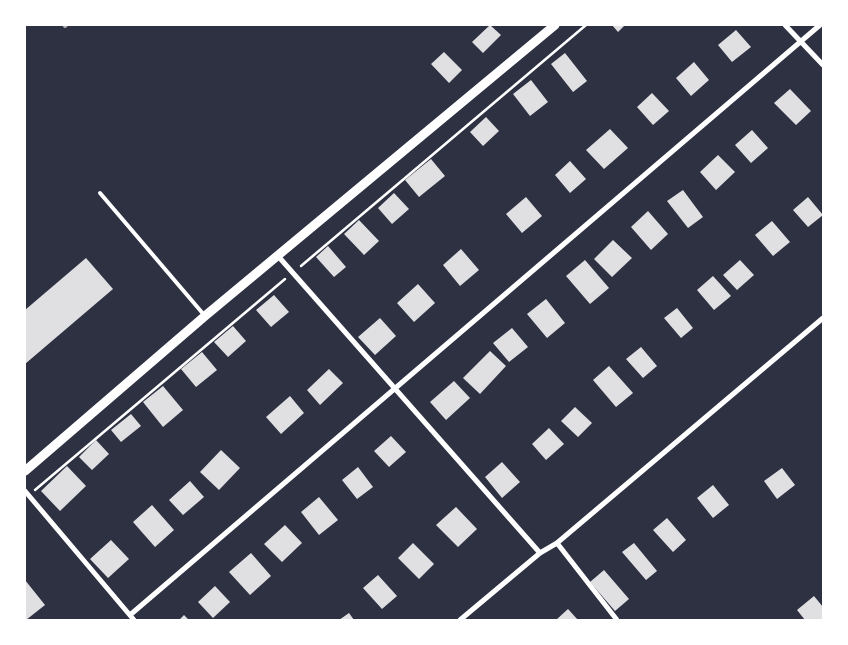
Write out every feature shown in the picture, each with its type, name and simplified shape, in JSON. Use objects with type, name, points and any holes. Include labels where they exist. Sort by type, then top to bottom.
[{"type":"street","points":[[26,469],[205,316],[555,25]]},
{"type":"street","points":[[785,25],[823,65]]},
{"type":"street","points":[[130,615],[820,25]]},
{"type":"street","points":[[278,256],[540,553]]},
{"type":"street","points":[[460,620],[540,553],[557,542],[823,318]]},
{"type":"street","points":[[27,493],[134,620]]},
{"type":"street","points":[[557,542],[617,620]]},
{"type":"lane","points":[[100,194],[205,316]]},
{"type":"path","points":[[27,493],[293,273],[586,25]]},
{"type":"building","points":[[490,25],[501,35],[483,53],[472,42]]},
{"type":"building","points":[[612,25],[625,25],[618,32]]},
{"type":"building","points":[[736,30],[751,47],[732,62],[718,45]]},
{"type":"building","points":[[444,52],[462,70],[449,83],[431,64]]},
{"type":"building","points":[[565,53],[587,81],[573,92],[551,64]]},
{"type":"building","points":[[694,62],[709,80],[691,96],[676,78]]},
{"type":"building","points":[[531,80],[548,102],[530,116],[513,94]]},
{"type":"building","points":[[790,89],[811,111],[796,125],[774,103]]},
{"type":"building","points":[[652,93],[669,111],[653,125],[637,107]]},
{"type":"building","points":[[486,117],[499,131],[483,146],[470,132]]},
{"type":"building","points":[[610,129],[628,148],[604,169],[586,150]]},
{"type":"building","points":[[752,130],[768,148],[751,163],[735,145]]},
{"type":"building","points":[[718,155],[735,172],[716,190],[700,172]]},
{"type":"building","points":[[431,159],[445,176],[419,197],[405,180]]},
{"type":"building","points":[[570,161],[586,179],[570,193],[555,175]]},
{"type":"building","points":[[683,190],[703,217],[688,228],[667,201]]},
{"type":"building","points":[[394,193],[409,209],[392,224],[378,208]]},
{"type":"building","points":[[526,197],[542,216],[522,233],[506,214]]},
{"type":"building","points":[[808,197],[823,215],[808,227],[793,210]]},
{"type":"building","points":[[648,211],[668,234],[651,250],[631,227]]},
{"type":"building","points":[[359,220],[379,241],[364,255],[344,234]]},
{"type":"building","points":[[772,221],[790,242],[773,256],[755,235]]},
{"type":"building","points":[[613,240],[632,258],[612,277],[594,259]]},
{"type":"building","points":[[328,246],[346,267],[334,277],[316,257]]},
{"type":"building","points":[[461,249],[479,270],[460,286],[443,265]]},
{"type":"building","points":[[86,258],[113,289],[25,364],[25,310]]},
{"type":"building","points":[[585,260],[609,288],[590,304],[566,276]]},
{"type":"building","points":[[740,260],[754,275],[737,290],[723,275]]},
{"type":"building","points":[[713,276],[731,296],[714,310],[697,290]]},
{"type":"building","points":[[418,284],[435,303],[414,322],[397,303]]},
{"type":"building","points":[[274,295],[289,312],[271,327],[256,310]]},
{"type":"building","points":[[546,299],[565,323],[547,338],[527,314]]},
{"type":"building","points":[[677,308],[693,328],[681,338],[664,318]]},
{"type":"building","points":[[380,318],[396,336],[375,355],[358,337]]},
{"type":"building","points":[[233,326],[246,341],[228,357],[214,342]]},
{"type":"building","points":[[512,328],[528,347],[509,362],[493,343]]},
{"type":"building","points":[[641,347],[657,366],[643,378],[626,359]]},
{"type":"building","points":[[490,351],[506,366],[480,394],[463,378]]},
{"type":"building","points":[[202,352],[217,370],[196,387],[181,369]]},
{"type":"building","points":[[609,366],[633,393],[616,407],[593,380]]},
{"type":"building","points":[[329,369],[343,383],[320,405],[307,390]]},
{"type":"building","points":[[454,381],[470,398],[446,420],[430,402]]},
{"type":"building","points":[[163,386],[183,410],[163,427],[143,402]]},
{"type":"building","points":[[290,396],[304,413],[281,434],[266,417]]},
{"type":"building","points":[[575,407],[592,423],[578,437],[561,421]]},
{"type":"building","points":[[131,414],[141,426],[121,442],[111,430]]},
{"type":"building","points":[[549,428],[564,444],[546,460],[532,444]]},
{"type":"building","points":[[391,436],[406,452],[389,467],[374,451]]},
{"type":"building","points":[[96,440],[109,454],[92,470],[79,457]]},
{"type":"building","points":[[221,450],[240,468],[219,490],[200,472]]},
{"type":"building","points":[[502,462],[520,482],[502,498],[485,477]]},
{"type":"building","points":[[67,466],[86,486],[60,511],[41,491]]},
{"type":"building","points":[[358,467],[373,487],[357,499],[342,480]]},
{"type":"building","points":[[782,468],[795,485],[777,499],[764,481]]},
{"type":"building","points":[[190,481],[204,497],[183,515],[169,500]]},
{"type":"building","points":[[713,485],[729,505],[713,518],[697,498]]},
{"type":"building","points":[[319,497],[338,520],[319,535],[301,512]]},
{"type":"building","points":[[152,505],[174,530],[155,547],[133,522]]},
{"type":"building","points":[[456,507],[477,529],[458,547],[436,525]]},
{"type":"building","points":[[667,518],[686,540],[673,552],[653,530]]},
{"type":"building","points":[[285,525],[302,543],[282,562],[264,544]]},
{"type":"building","points":[[111,540],[129,559],[108,578],[90,559]]},
{"type":"building","points":[[413,543],[434,564],[419,579],[398,558]]},
{"type":"building","points":[[634,543],[657,571],[646,580],[622,552]]},
{"type":"building","points":[[251,553],[271,576],[250,595],[229,572]]},
{"type":"building","points":[[604,570],[629,599],[615,611],[590,582]]},
{"type":"building","points":[[378,575],[397,596],[382,609],[363,588]]},
{"type":"building","points":[[25,580],[45,605],[26,620],[25,620]]},
{"type":"building","points":[[215,586],[230,602],[213,618],[198,602]]},
{"type":"building","points":[[814,596],[823,607],[823,620],[805,620],[797,610]]},
{"type":"building","points":[[568,609],[578,620],[556,620]]},
{"type":"building","points":[[349,613],[354,620],[339,620]]},
{"type":"building","points":[[184,615],[189,620],[179,620]]}]
